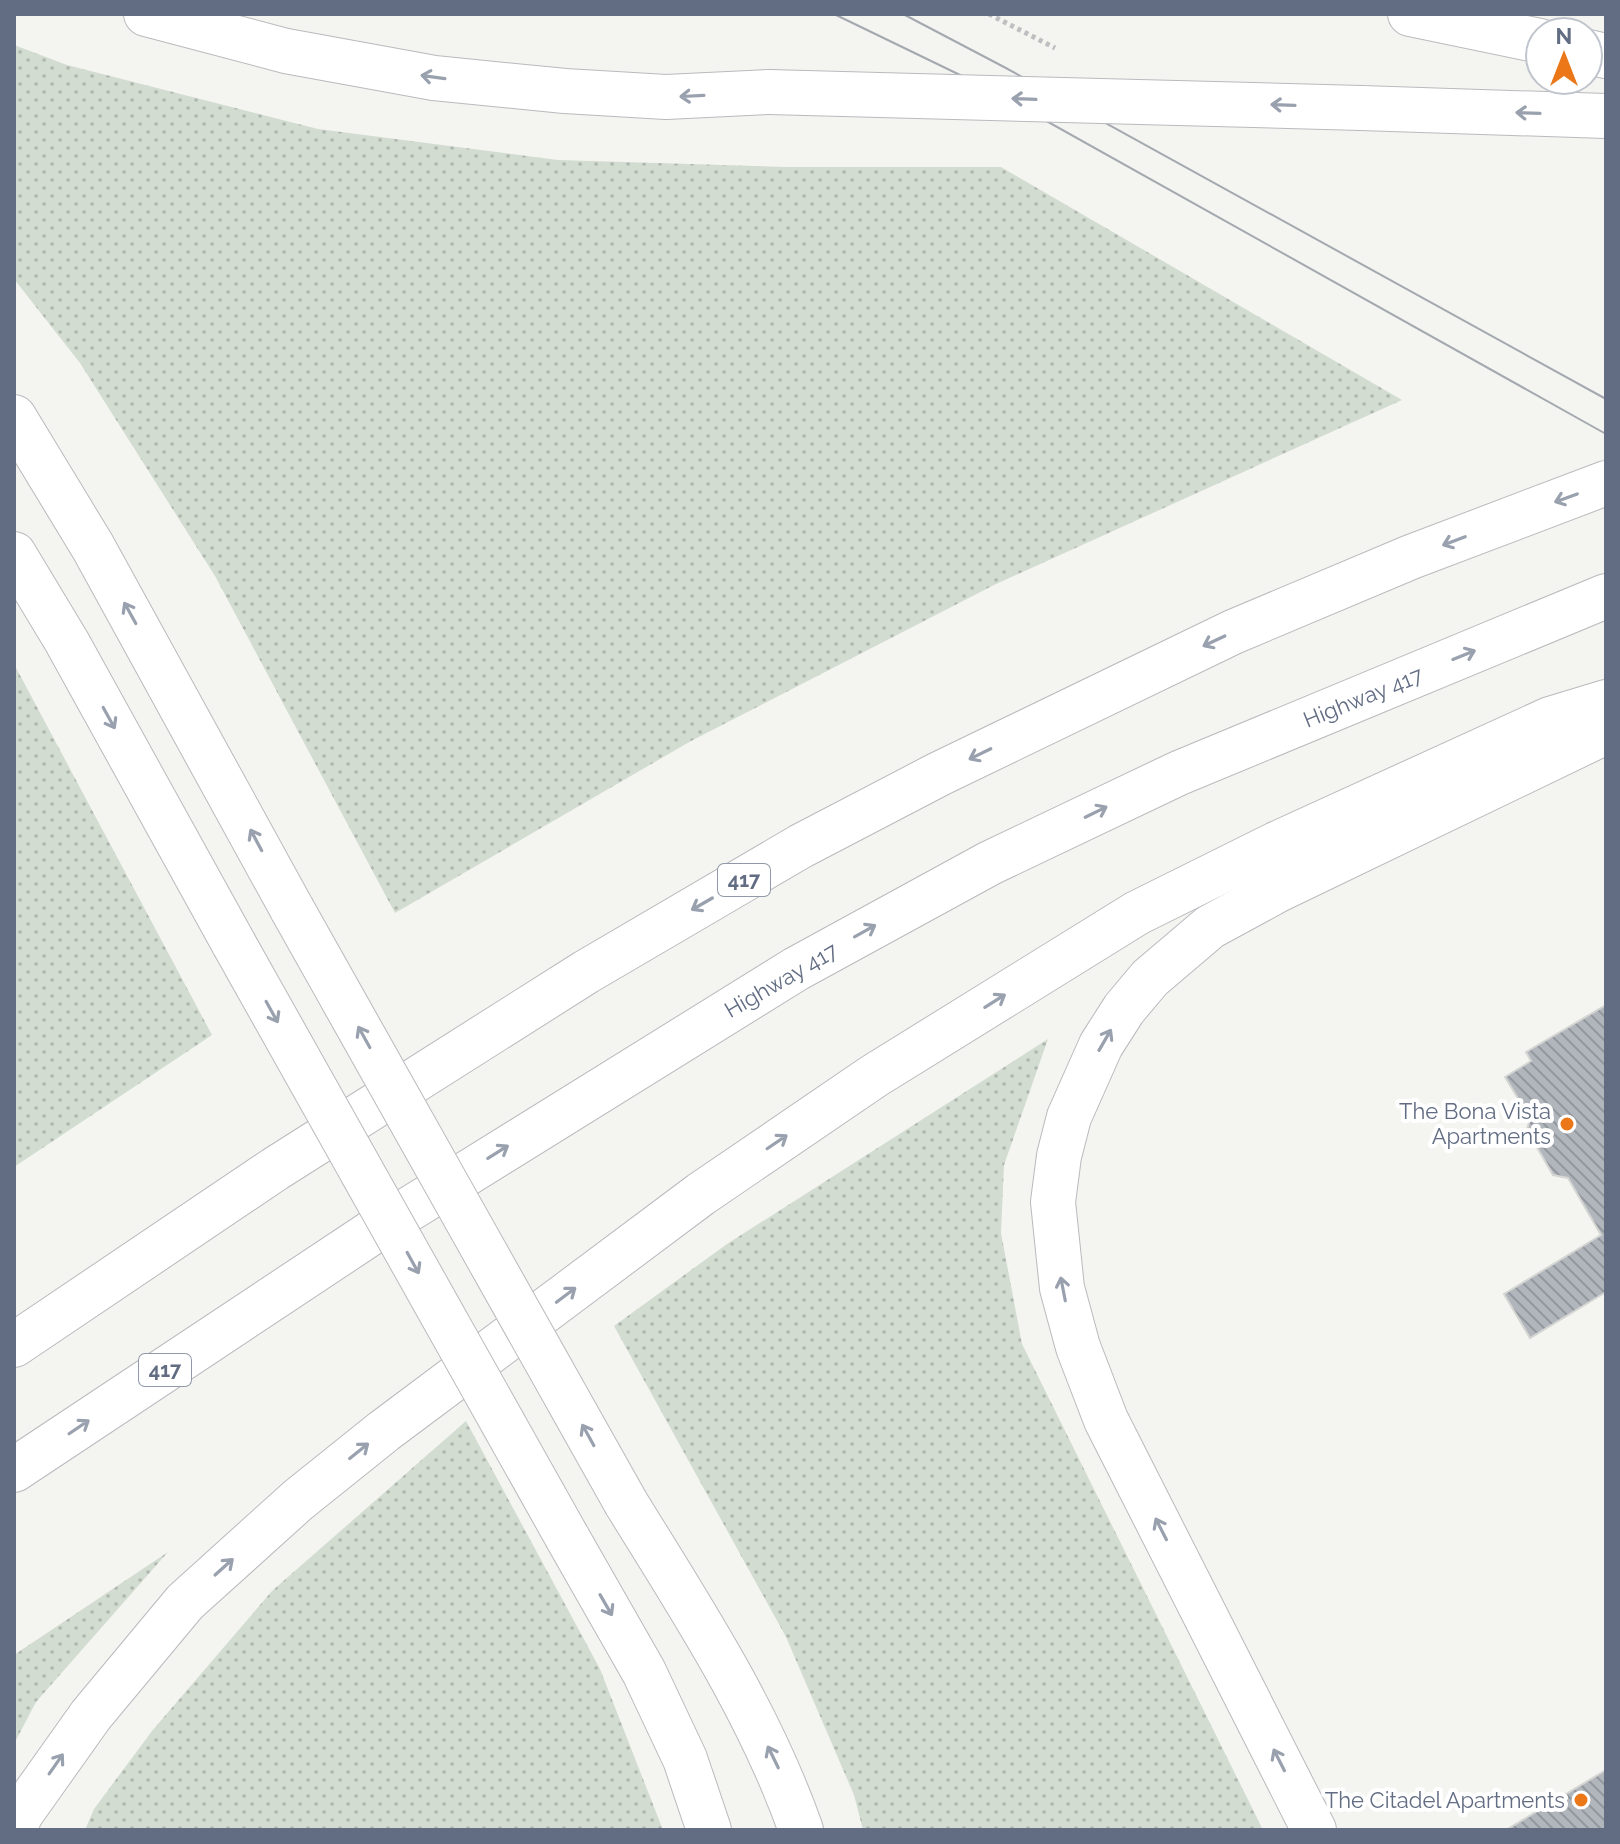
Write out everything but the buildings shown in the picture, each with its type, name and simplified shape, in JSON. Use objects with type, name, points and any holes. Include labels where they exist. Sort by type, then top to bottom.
[{"type":"highway","points":[[146,14],[286,51],[434,78],[565,91],[666,97],[769,92],[1606,116]]},
{"type":"highway","points":[[1410,14],[1524,38]]},
{"type":"highway","points":[[14,417],[108,573],[292,909],[626,1503],[733,1677],[782,1776],[801,1830]]},
{"type":"highway","name":"417","points":[[14,1345],[275,1169],[586,972],[801,846],[939,774],[1233,632],[1411,557],[1606,483]]},
{"type":"highway","points":[[14,554],[644,1672],[685,1759],[709,1830]]},
{"type":"highway","name":"Highway 417","points":[[14,1470],[374,1231],[796,969],[990,863],[1179,773],[1606,596]]},
{"type":"highway","points":[[15,1830],[20,1815],[91,1715],[185,1602],[298,1500],[384,1431],[701,1194],[874,1076],[1137,913],[1276,844],[1550,719],[1606,702]]},
{"type":"highway","points":[[1314,1830],[1106,1420],[1078,1347],[1062,1288],[1053,1202],[1059,1156],[1069,1117],[1101,1045],[1124,1009],[1150,978],[1210,927],[1278,890],[1606,732]]},
{"type":"path","points":[[989,14],[1057,49]]},
{"type":"shaded area","points":[[14,45],[67,65],[318,129],[558,160],[786,167],[1001,167],[1402,400],[994,585],[691,741],[395,913],[215,576],[80,363],[14,279]]},
{"type":"shaded area","points":[[14,664],[212,1035],[14,1167]]},
{"type":"shaded area","points":[[1048,1039],[1004,1165],[1001,1233],[1022,1344],[1263,1830],[863,1830],[854,1795],[786,1637],[614,1326],[727,1244]]},
{"type":"shaded area","points":[[466,1421],[600,1669],[663,1830],[85,1830],[94,1809],[152,1731],[272,1591]]},
{"type":"shaded area","points":[[168,1552],[36,1702],[14,1744],[14,1655]]},
{"type":"tram line","points":[[834,14],[991,90],[1606,434]]},
{"type":"tram line","points":[[903,14],[1606,399]]},
{"type":"place","name":"The Bona Vista Apartments","points":[[1567,1124]]},
{"type":"place","name":"The Citadel Apartments","points":[[1581,1800]]}]
